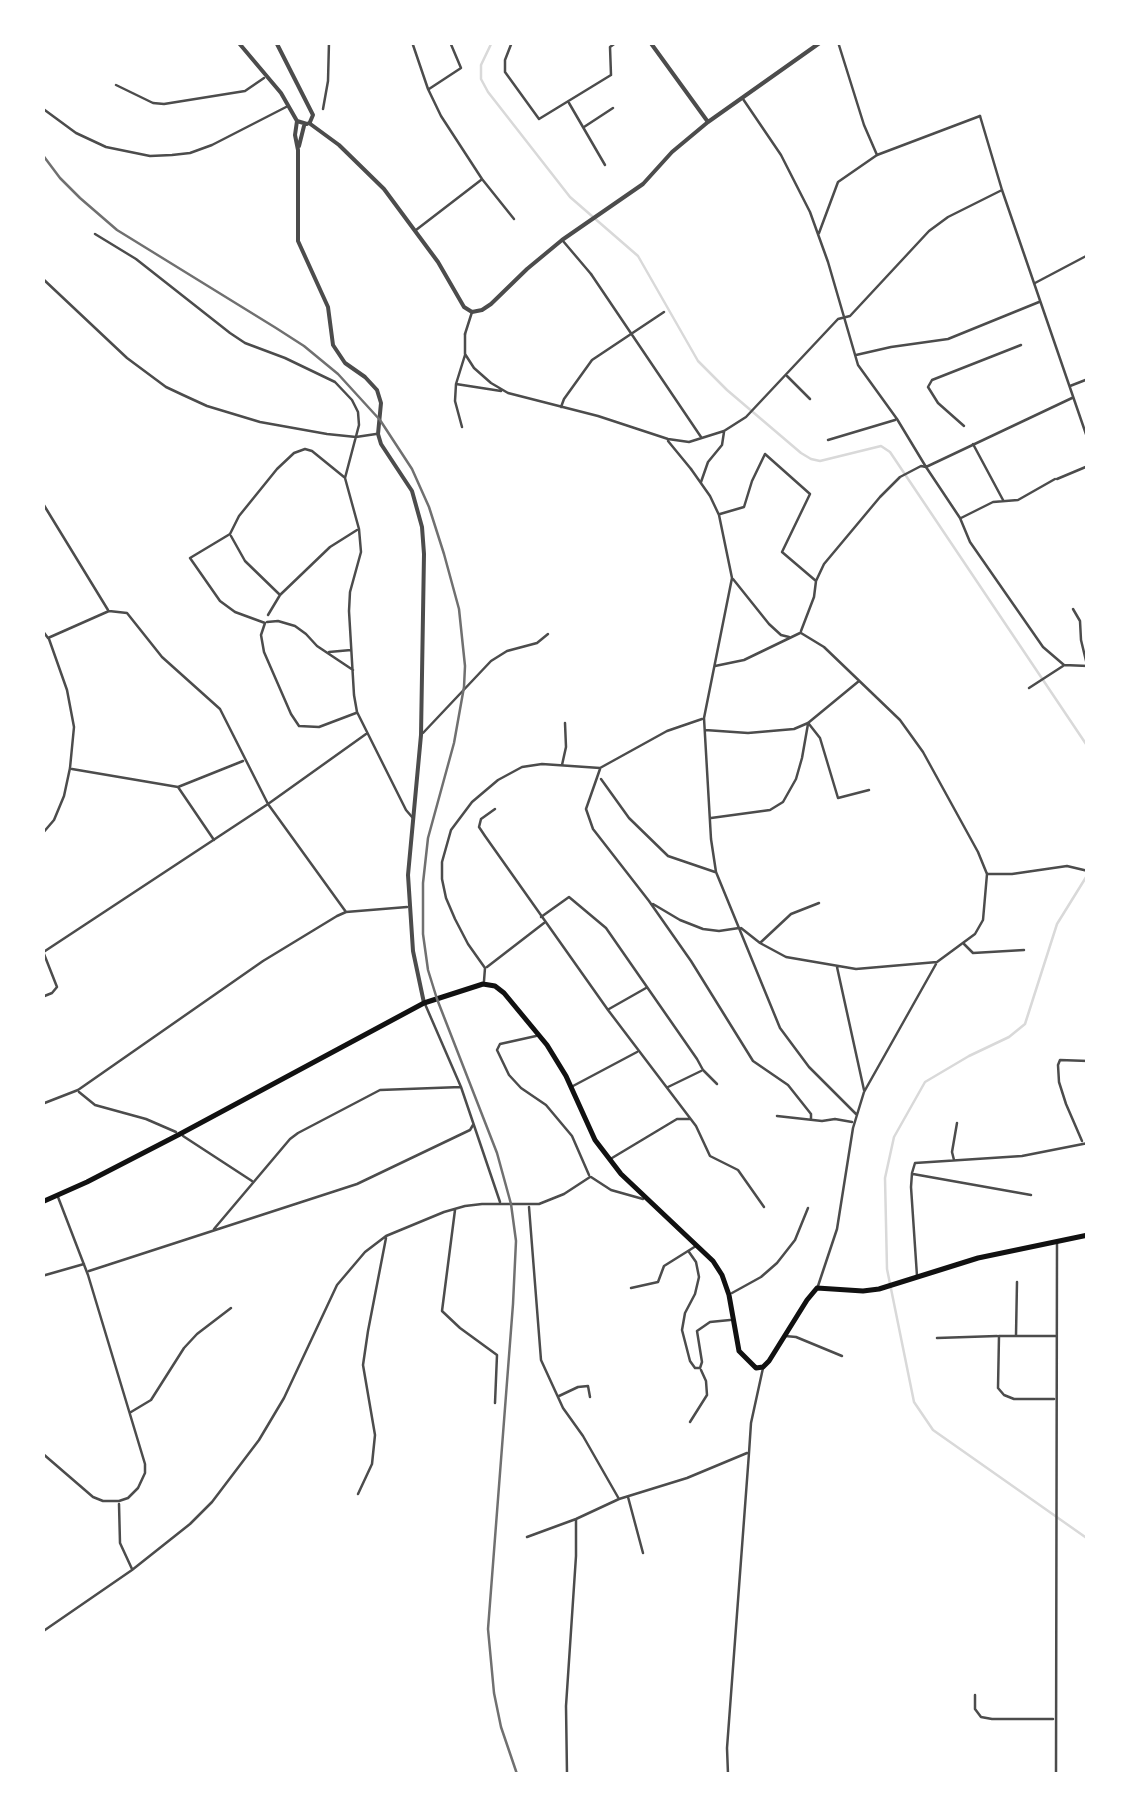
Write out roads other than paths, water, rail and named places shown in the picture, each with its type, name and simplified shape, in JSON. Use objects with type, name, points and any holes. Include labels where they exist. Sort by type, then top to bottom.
[{"type":"main road","points":[[42,1202],[180,1134],[424,1003],[483,984],[504,993],[558,1062],[595,1140],[609,1160],[645,1200],[713,1260],[729,1296],[739,1351],[756,1368],[769,1361],[817,1288],[863,1292],[879,1289],[978,1258],[1088,1235]]},
{"type":"street","points":[[238,42],[281,93],[296,120],[324,132],[384,189],[438,262],[464,308],[472,312],[491,304],[562,240],[643,184],[672,152],[708,122],[821,42]]},
{"type":"street","points":[[276,42],[302,107],[313,115],[298,150]]},
{"type":"street","points":[[323,109],[329,42]]},
{"type":"street","points":[[412,42],[441,116],[514,219]]},
{"type":"street","points":[[428,90],[460,68],[450,42]]},
{"type":"street","points":[[512,42],[505,72],[539,119],[611,75],[610,47],[604,42]]},
{"type":"street","points":[[610,47],[618,42]]},
{"type":"street","points":[[650,42],[708,122]]},
{"type":"street","points":[[838,42],[876,155]]},
{"type":"street","points":[[116,84],[152,104],[164,104],[245,91],[265,77]]},
{"type":"street","points":[[742,98],[781,155],[810,212],[854,356],[865,378],[897,420],[960,518],[970,542],[1020,616],[1043,647],[1064,665]]},
{"type":"street","points":[[568,102],[606,165]]},
{"type":"street","points":[[42,108],[76,133],[106,147],[172,156],[212,145],[288,106]]},
{"type":"street","points":[[302,107],[295,135],[298,241],[328,306],[332,345],[345,363],[366,376],[377,390],[381,403],[380,444],[412,490],[424,541],[420,735],[408,874],[413,951],[424,1003],[461,1088],[500,1204]]},
{"type":"street","points":[[583,128],[614,108]]},
{"type":"street","points":[[818,234],[838,182],[876,155],[980,116],[1088,440]]},
{"type":"street","points":[[416,230],[482,179]]},
{"type":"street","points":[[456,384],[508,392],[632,426],[668,440],[690,442],[724,431],[746,417],[838,319],[850,316],[929,231],[1002,190]]},
{"type":"street","points":[[95,234],[136,259],[245,342],[335,382],[352,400],[359,425],[346,478],[361,552],[349,611],[357,712],[412,817]]},
{"type":"street","points":[[562,240],[591,274],[702,438]]},
{"type":"street","points":[[1036,283],[1088,255]]},
{"type":"street","points":[[42,278],[127,358],[166,387],[207,406],[260,422],[326,434],[378,434]]},
{"type":"street","points":[[854,356],[891,346],[948,339],[1041,302]]},
{"type":"street","points":[[472,312],[465,334],[466,354],[474,368],[508,392]]},
{"type":"street","points":[[561,407],[592,360],[664,312]]},
{"type":"street","points":[[964,426],[938,403],[928,387],[932,380],[1021,345]]},
{"type":"street","points":[[462,426],[455,401],[466,354]]},
{"type":"street","points":[[786,375],[810,399]]},
{"type":"street","points":[[1069,386],[1088,379]]},
{"type":"street","points":[[713,666],[744,660],[800,632],[824,564],[880,496],[901,477],[1072,398]]},
{"type":"street","points":[[828,440],[897,420]]},
{"type":"street","points":[[701,482],[708,462],[722,445],[724,431]]},
{"type":"street","points":[[668,440],[701,482],[718,515],[732,578],[704,718],[716,872],[780,1028],[809,1067],[856,1114]]},
{"type":"street","points":[[973,444],[1004,502]]},
{"type":"street","points":[[346,478],[312,451],[294,453],[239,516],[230,534],[190,558],[220,602],[235,612],[265,622],[295,626],[354,671]]},
{"type":"street","points":[[718,515],[744,507],[765,454],[810,494],[782,552],[816,581]]},
{"type":"street","points":[[960,518],[993,502],[1018,500],[1088,466]]},
{"type":"street","points":[[42,502],[109,611]]},
{"type":"street","points":[[268,615],[280,596],[330,547],[359,529]]},
{"type":"street","points":[[230,534],[244,561],[280,596]]},
{"type":"street","points":[[732,578],[769,624],[791,638]]},
{"type":"street","points":[[1029,688],[1064,665],[1087,666],[1080,622],[1073,609]]},
{"type":"street","points":[[48,638],[109,611],[127,613],[162,657],[220,710],[268,804],[346,912]]},
{"type":"street","points":[[265,622],[261,635],[264,652],[300,726],[318,727],[357,712]]},
{"type":"street","points":[[42,630],[67,690],[74,728],[70,768],[59,808],[42,834]]},
{"type":"street","points":[[800,632],[824,647],[900,720],[924,752],[987,874],[982,920],[975,934],[937,962],[864,1092],[853,1125],[836,1229],[817,1288]]},
{"type":"street","points":[[420,735],[491,661],[548,634]]},
{"type":"street","points":[[326,652],[352,650]]},
{"type":"street","points":[[704,730],[748,734],[794,729],[808,723],[860,681]]},
{"type":"street","points":[[486,968],[468,944],[446,898],[442,879],[442,862],[451,830],[472,802],[498,780],[522,767],[542,764],[600,768],[666,731],[704,718]]},
{"type":"street","points":[[562,765],[565,723]]},
{"type":"street","points":[[710,818],[770,810],[782,802],[796,779],[808,723]]},
{"type":"street","points":[[808,723],[820,738],[838,798],[869,790]]},
{"type":"street","points":[[42,998],[57,987],[43,953],[368,734]]},
{"type":"street","points":[[70,768],[178,787],[245,760]]},
{"type":"street","points":[[600,768],[587,815],[593,829],[712,992],[753,1061],[788,1086],[811,1119]]},
{"type":"street","points":[[599,777],[629,818],[668,856],[716,872]]},
{"type":"street","points":[[178,787],[214,840]]},
{"type":"street","points":[[495,810],[480,819],[479,826],[492,846],[690,1119],[710,1156],[738,1170],[764,1208]]},
{"type":"street","points":[[987,874],[1054,867],[1088,871]]},
{"type":"street","points":[[541,917],[569,897],[606,928],[702,1070],[716,1084]]},
{"type":"street","points":[[649,901],[702,930],[740,927],[786,957],[856,969],[937,962]]},
{"type":"street","points":[[760,943],[791,914],[819,903]]},
{"type":"street","points":[[42,1104],[78,1090],[264,961],[346,912],[409,907]]},
{"type":"street","points":[[483,984],[486,968],[545,922]]},
{"type":"street","points":[[964,944],[974,952],[1024,950]]},
{"type":"street","points":[[837,967],[864,1092]]},
{"type":"street","points":[[608,1010],[647,987]]},
{"type":"street","points":[[539,1036],[500,1044],[497,1050],[509,1075],[546,1105],[572,1136],[590,1177],[611,1190],[645,1200]]},
{"type":"street","points":[[570,1088],[638,1052]]},
{"type":"street","points":[[918,1277],[912,1173],[915,1163],[1022,1156],[1085,1143],[1066,1104],[1058,1065],[1060,1060],[1088,1061]]},
{"type":"street","points":[[666,1088],[702,1070]]},
{"type":"street","points":[[213,1230],[298,1132],[380,1090],[461,1088]]},
{"type":"street","points":[[78,1090],[94,1105],[146,1119],[180,1134],[253,1181]]},
{"type":"street","points":[[777,1116],[835,1119],[853,1125]]},
{"type":"street","points":[[609,1160],[678,1120],[690,1119]]},
{"type":"street","points":[[954,1162],[957,1124]]},
{"type":"street","points":[[88,1272],[357,1184],[473,1126]]},
{"type":"street","points":[[912,1173],[1031,1195]]},
{"type":"street","points":[[42,1632],[132,1570],[212,1502],[259,1440],[284,1398],[337,1285],[365,1252],[386,1236],[455,1208],[528,1206],[551,1200],[590,1177]]},
{"type":"street","points":[[42,1453],[93,1497],[119,1501],[133,1494],[142,1482],[145,1464],[130,1412],[88,1272],[58,1196]]},
{"type":"street","points":[[528,1206],[541,1360],[557,1397],[619,1500]]},
{"type":"street","points":[[455,1208],[442,1311],[497,1355],[495,1403]]},
{"type":"street","points":[[729,1296],[777,1263],[794,1240],[808,1208]]},
{"type":"street","points":[[358,1494],[372,1464],[375,1435],[364,1365],[386,1236]]},
{"type":"street","points":[[1056,1774],[1057,1242]]},
{"type":"street","points":[[630,1288],[658,1282],[664,1266],[698,1244]]},
{"type":"street","points":[[689,1252],[699,1277],[682,1330],[690,1361],[700,1368]]},
{"type":"street","points":[[42,1276],[85,1264]]},
{"type":"street","points":[[1016,1336],[1017,1282]]},
{"type":"street","points":[[130,1412],[151,1400],[184,1348],[231,1308]]},
{"type":"street","points":[[690,1422],[706,1395],[697,1331],[710,1322],[733,1320]]},
{"type":"street","points":[[784,1336],[842,1356]]},
{"type":"street","points":[[999,1336],[998,1388],[1004,1396],[1056,1400]]},
{"type":"street","points":[[937,1338],[1056,1336]]},
{"type":"street","points":[[728,1774],[751,1424],[763,1367]]},
{"type":"street","points":[[557,1397],[588,1386],[590,1397]]},
{"type":"street","points":[[527,1536],[749,1452]]},
{"type":"street","points":[[628,1496],[643,1554]]},
{"type":"street","points":[[119,1501],[120,1542],[132,1570]]},
{"type":"street","points":[[566,1774],[576,1520]]},
{"type":"street","points":[[975,1694],[975,1709],[981,1717],[1055,1719]]},
{"type":"waterway","points":[[492,42],[481,65],[481,79],[488,92],[570,197],[638,256],[698,361],[811,459],[820,461],[881,446],[890,452],[1088,747]]},
{"type":"waterway","points":[[1088,874],[1057,924],[1025,1024],[1009,1037],[925,1082],[894,1137],[885,1178],[887,1269],[914,1402],[933,1430],[1088,1539]]},
{"type":"railway","points":[[42,154],[60,178],[117,230],[304,346],[338,374],[380,420],[412,469],[444,554],[459,609],[464,687],[454,743],[428,838],[423,934],[437,999],[497,1153],[516,1241],[488,1629],[494,1693],[517,1774]]}]
